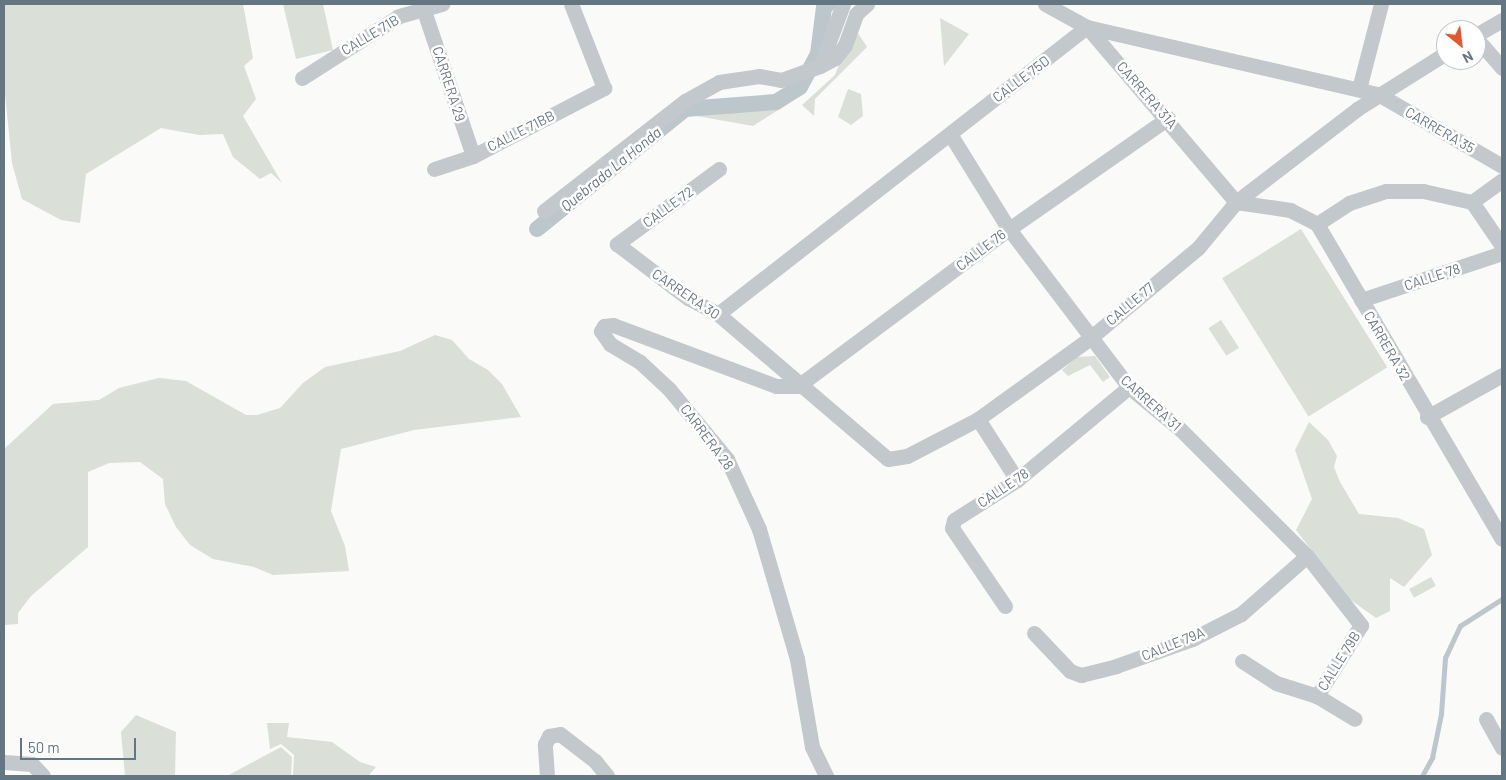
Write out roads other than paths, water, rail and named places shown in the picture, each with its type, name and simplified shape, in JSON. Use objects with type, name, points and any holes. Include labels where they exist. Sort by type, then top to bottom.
[{"type":"street","name":"CALLE 71B","points":[[302,78],[396,10],[424,11],[442,4]]},
{"type":"street","name":"CALLE 71BB","points":[[434,169],[473,156],[604,88],[571,4]]},
{"type":"street","points":[[820,66],[843,4]]},
{"type":"street","points":[[544,211],[685,101],[719,82],[760,76],[781,80],[820,66],[835,58],[845,45],[856,14],[867,4]]},
{"type":"street","name":"CARRERA 31A","points":[[1045,4],[1087,27],[1168,118],[1236,202]]},
{"type":"street","points":[[1359,89],[1381,4]]},
{"type":"street","name":"CARRERA 29","points":[[424,11],[473,156]]},
{"type":"street","points":[[1486,30],[1502,20]]},
{"type":"street","points":[[1087,27],[1378,94]]},
{"type":"street","name":"CALLE 75D","points":[[718,314],[1087,27]]},
{"type":"street","points":[[1486,48],[1502,68]]},
{"type":"street","name":"CALLE 77","points":[[798,386],[888,459],[907,456],[978,419],[1089,339],[1198,248],[1236,202],[1378,94],[1436,59]]},
{"type":"street","name":"CARRERA 35","points":[[1378,94],[1502,166]]},
{"type":"street","name":"CALLE 76","points":[[798,386],[1009,229],[1168,118]]},
{"type":"street","name":"CARRERA 31","points":[[950,134],[1009,229],[1089,339],[1129,387],[1181,430],[1307,556],[1361,625]]},
{"type":"street","name":"CALLE 72","points":[[617,244],[719,169]]},
{"type":"street","points":[[1472,202],[1502,180]]},
{"type":"street","points":[[1236,202],[1290,210],[1317,224],[1349,203],[1386,191],[1423,191],[1472,202],[1502,246]]},
{"type":"street","name":"CARRERA 32","points":[[1317,224],[1427,417],[1502,539]]},
{"type":"street","name":"CARRERA 30","points":[[617,244],[688,298],[718,314],[798,386]]},
{"type":"street","name":"CALLE 78","points":[[1361,300],[1502,253]]},
{"type":"street","name":"CARRERA 28","points":[[798,386],[776,386],[618,327],[604,326],[601,331],[610,344],[640,362],[669,389],[727,460],[759,529],[797,658],[812,747],[826,776]]},
{"type":"street","points":[[1427,417],[1502,375]]},
{"type":"street","name":"CALLE 78","points":[[1005,606],[952,528],[954,520],[1017,480],[1129,387]]},
{"type":"street","points":[[978,419],[1017,480]]},
{"type":"street","name":"CALLE 79A","points":[[1034,633],[1070,671],[1081,676],[1192,639],[1241,614],[1307,556]]},
{"type":"street","name":"CALLE 79B","points":[[1317,696],[1361,625]]},
{"type":"street","points":[[1242,661],[1276,683],[1317,696],[1355,719]]},
{"type":"street","points":[[1486,719],[1502,748]]},
{"type":"street","points":[[547,776],[544,744],[549,736],[560,734],[606,776]]},
{"type":"street","points":[[4,762],[32,764],[43,776]]},
{"type":"waterway","name":"Quebrada La Honda","points":[[810,69],[818,54],[824,7],[828,4]]},
{"type":"waterway","name":"Quebrada La Honda","points":[[537,229],[685,109],[776,102],[800,87],[807,74]]},
{"type":"waterway","points":[[1422,776],[1432,758],[1441,714],[1445,658],[1460,626],[1502,599]]}]
